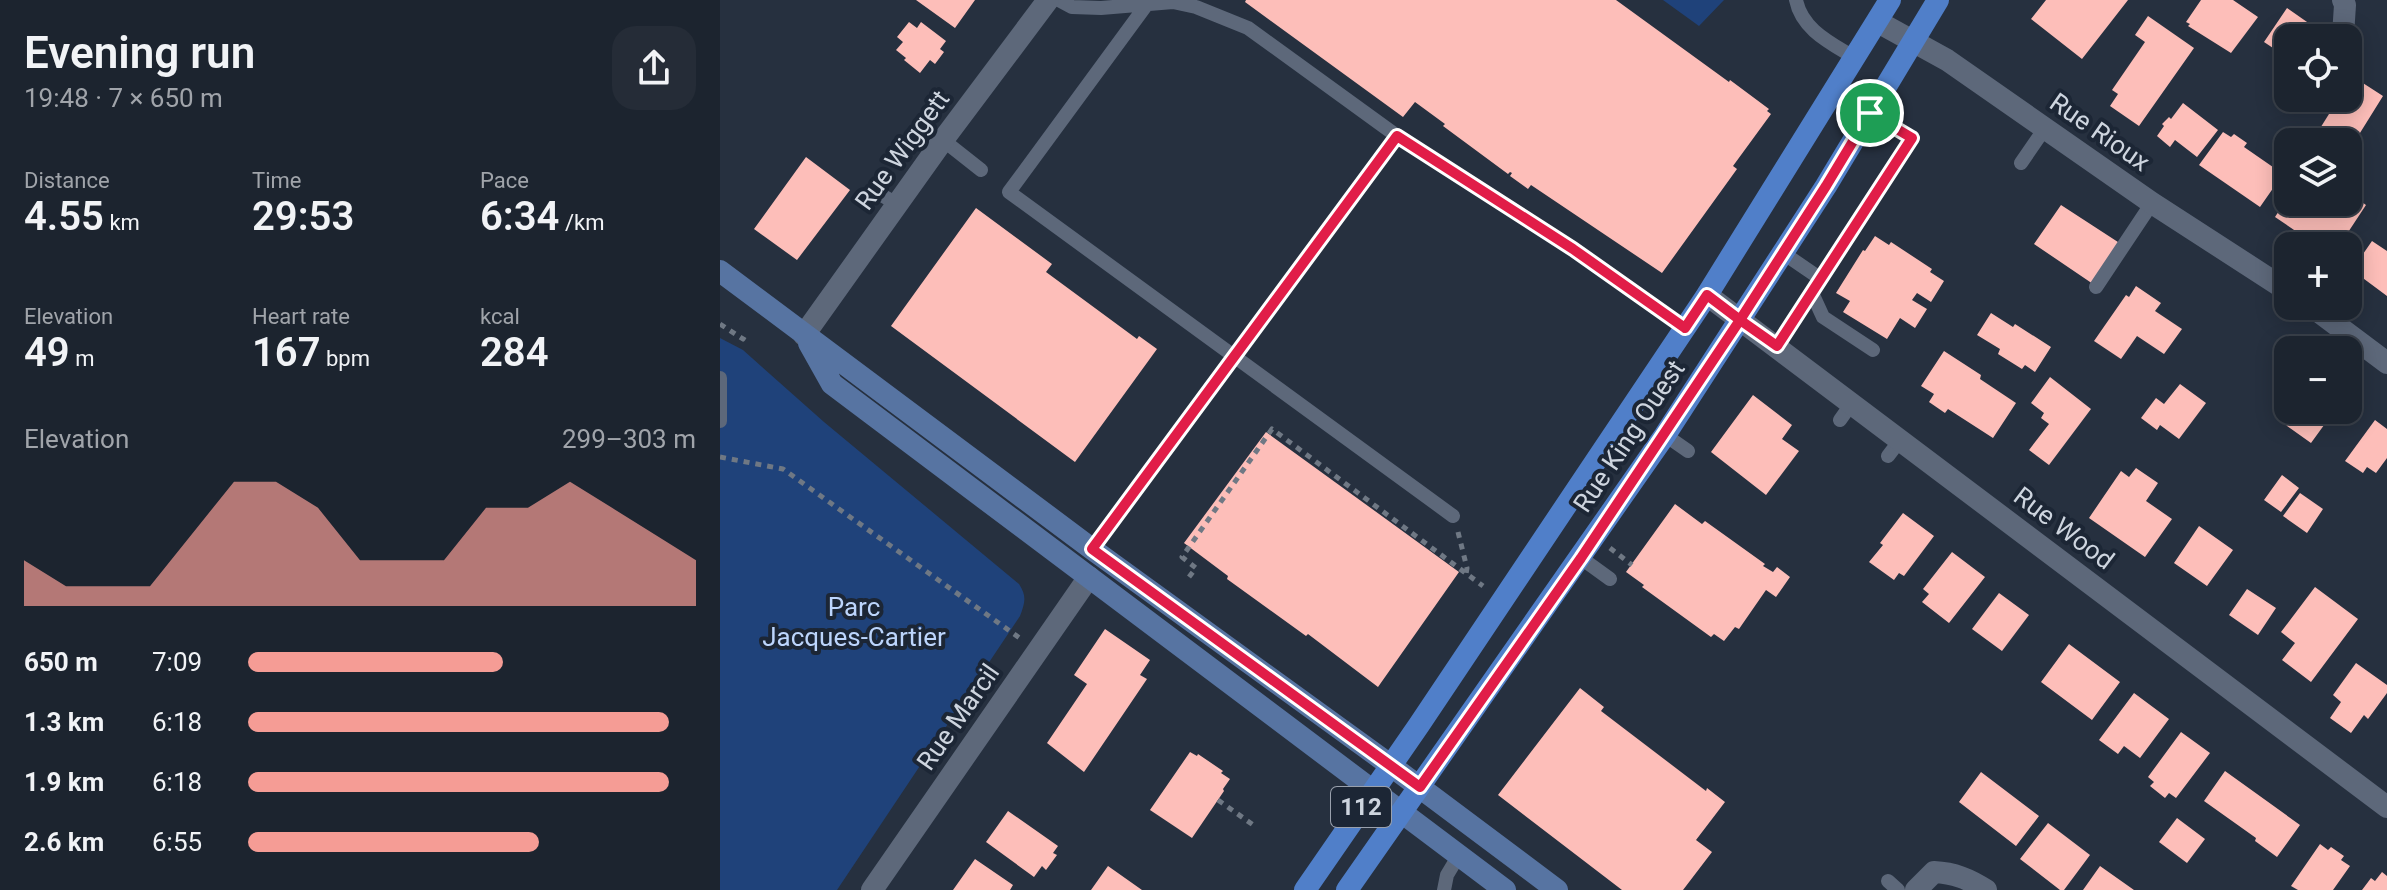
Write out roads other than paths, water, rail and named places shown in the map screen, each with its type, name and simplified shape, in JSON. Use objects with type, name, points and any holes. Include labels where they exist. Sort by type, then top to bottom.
[{"type":"main road","name":"Rue King Ouest","points":[[1305,890],[1707,295],[1890,0]]},
{"type":"main road","name":"Rue King Ouest","points":[[1347,890],[1665,435],[1783,253],[1938,0]]},
{"type":"main road","points":[[720,271],[1557,890]]},
{"type":"main road","points":[[804,335],[832,384],[1505,890]]},
{"type":"street","name":"Rue Wiggett","points":[[804,335],[888,198],[943,140],[1048,0]]},
{"type":"street","points":[[2343,0],[2344,24]]},
{"type":"street","name":"Rue Rioux","points":[[1878,22],[1947,60],[2152,203],[2274,282]]},
{"type":"street","name":"Rue Wood","points":[[1707,295],[1777,346],[1846,412],[2387,807]]},
{"type":"street","points":[[2330,320],[2387,363]]},
{"type":"street","name":"Rue Marcil","points":[[872,890],[1089,577]]},
{"type":"street","points":[[1916,890],[1934,872],[1964,877],[1986,890]]},
{"type":"lane","points":[[1059,0],[1072,7],[1101,8],[1173,2],[1196,7],[1248,28],[1397,136],[1561,241],[1685,328]]},
{"type":"lane","points":[[1796,0],[1805,21],[1817,34],[1855,58]]},
{"type":"lane","points":[[1147,4],[1009,192],[1453,516]]},
{"type":"lane","points":[[1777,346],[1912,138],[1870,113]]},
{"type":"lane","points":[[2021,163],[2045,128]]},
{"type":"lane","points":[[1092,549],[1397,136]]},
{"type":"lane","points":[[943,140],[981,170]]},
{"type":"lane","points":[[2096,287],[2152,203]]},
{"type":"lane","points":[[1783,253],[1821,279]]},
{"type":"lane","points":[[1812,293],[1823,317],[1873,350]]},
{"type":"lane","points":[[720,378],[720,421]]},
{"type":"lane","points":[[1665,435],[1688,451]]},
{"type":"lane","points":[[1581,558],[1610,579]]},
{"type":"lane","points":[[1444,890],[1447,875],[1459,855]]},
{"type":"park label","name":"Parc Jacques-Cartier","points":[[854,622]]}]
